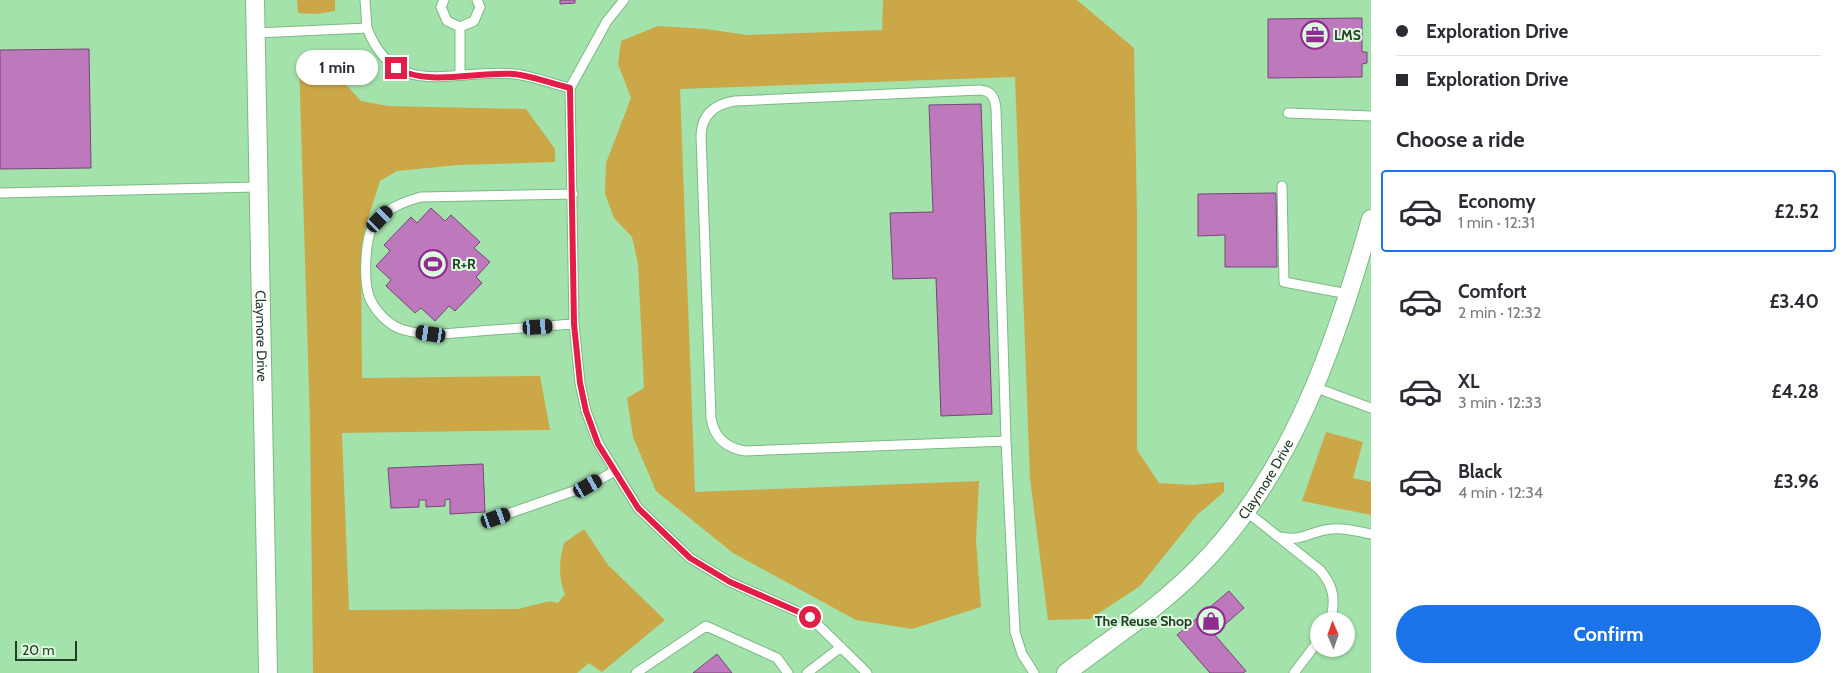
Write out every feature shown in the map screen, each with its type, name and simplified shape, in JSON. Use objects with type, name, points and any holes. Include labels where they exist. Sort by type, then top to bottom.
[{"type":"street","name":"Claymore Drive","points":[[255,0],[268,673]]},
{"type":"street","name":"Claymore Drive","points":[[1066,673],[1183,583],[1219,547],[1247,512],[1286,450],[1314,386],[1348,294],[1371,219]]},
{"type":"lane","points":[[365,0],[367,28],[374,47],[385,61],[408,74],[424,76],[515,74],[570,88]]},
{"type":"lane","points":[[444,0],[441,7],[446,21],[460,27],[474,21],[480,7],[477,0]]},
{"type":"lane","points":[[624,0],[607,21],[570,88],[574,324],[580,383],[586,411],[598,444],[638,508],[690,558],[730,582],[810,617],[867,673]]},
{"type":"lane","points":[[460,27],[460,75]]},
{"type":"lane","points":[[256,33],[367,28]]},
{"type":"lane","points":[[1006,441],[745,451],[727,445],[720,439],[715,432],[711,418],[701,154],[701,127],[708,112],[724,102],[735,101],[980,90],[987,90],[992,95],[996,109],[1006,441],[1015,632],[1022,654],[1034,673]]},
{"type":"lane","points":[[1288,113],[1371,116]]},
{"type":"lane","points":[[1282,186],[1284,282],[1348,294]]},
{"type":"lane","points":[[0,193],[258,187]]},
{"type":"lane","points":[[573,194],[421,198],[404,202],[387,212],[373,226],[366,247],[368,293],[376,309],[387,321],[402,330],[431,334],[574,324]]},
{"type":"lane","points":[[1314,386],[1371,408]]},
{"type":"lane","points":[[496,518],[588,486],[615,471]]},
{"type":"lane","points":[[1247,512],[1277,535],[1328,580],[1334,594],[1332,612]]},
{"type":"lane","points":[[1277,535],[1291,540],[1304,538],[1331,529],[1345,529],[1371,534]]},
{"type":"lane","points":[[636,673],[706,626],[776,658],[788,673]]},
{"type":"lane","points":[[807,673],[841,647]]},
{"type":"lane","points":[[1294,673],[1310,652]]},
{"type":"shaded area","points":[[297,0],[335,0],[335,11],[316,14],[298,13]]},
{"type":"shaded area","points":[[883,0],[1077,0],[1134,48],[1137,218],[1137,450],[1159,483],[1191,485],[1224,482],[1224,492],[1197,515],[1140,586],[1090,619],[1048,620],[1030,479],[1015,77],[680,89],[695,492],[979,481],[976,540],[981,607],[912,629],[856,620],[733,553],[656,491],[633,437],[627,398],[644,388],[638,264],[632,237],[614,218],[605,194],[606,163],[631,98],[618,64],[621,41],[658,26],[706,29],[747,35],[882,30]]},
{"type":"shaded area","points":[[320,57],[361,101],[388,106],[526,109],[555,149],[555,162],[458,165],[397,171],[380,181],[365,228],[361,251],[362,378],[540,376],[550,430],[342,433],[349,610],[518,609],[550,601],[558,603],[565,594],[560,569],[564,543],[584,529],[608,565],[665,620],[602,672],[589,663],[577,673],[313,673],[310,424],[299,62]]},
{"type":"shaded area","points":[[1326,432],[1363,442],[1353,478],[1371,482],[1371,515],[1302,501]]},
{"type":"building","points":[[560,0],[575,0],[575,3],[560,4]]},
{"type":"building","name":"LMS","points":[[1362,18],[1362,52],[1367,52],[1367,63],[1362,64],[1362,77],[1268,78],[1268,19]]},
{"type":"building","points":[[89,49],[91,168],[0,169],[0,50]]},
{"type":"building","points":[[981,104],[992,414],[941,416],[936,278],[893,279],[890,213],[933,212],[929,105]]},
{"type":"building","points":[[1276,193],[1277,267],[1225,267],[1225,235],[1198,236],[1198,194]]},
{"type":"building","name":"R+R","points":[[431,208],[445,221],[451,215],[480,242],[474,248],[490,262],[476,277],[482,283],[455,311],[449,306],[435,321],[421,308],[415,313],[386,286],[391,280],[376,266],[390,251],[384,245],[411,217],[417,223]]},
{"type":"building","points":[[483,464],[485,512],[450,514],[450,499],[445,500],[445,506],[426,507],[426,500],[419,500],[419,507],[391,508],[388,468]]},
{"type":"building","name":"The Reuse Shop","points":[[1229,591],[1244,608],[1214,634],[1246,671],[1243,673],[1210,673],[1177,635]]},
{"type":"building","points":[[717,654],[732,673],[693,673]]},
{"type":"place","name":"LMS","points":[[1315,35]]},
{"type":"place","name":"R+R","points":[[433,264]]},
{"type":"place","name":"The Reuse Shop","points":[[1211,621]]},
{"type":"route","points":[[396,68],[408,74],[424,76],[515,74],[570,88],[574,324],[580,383],[586,411],[598,444],[638,508],[690,558],[730,582],[810,617]]}]
